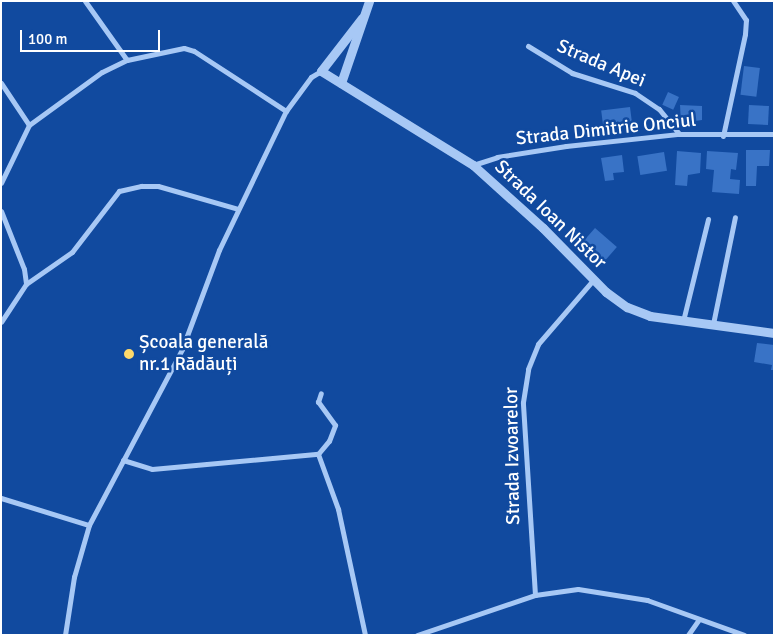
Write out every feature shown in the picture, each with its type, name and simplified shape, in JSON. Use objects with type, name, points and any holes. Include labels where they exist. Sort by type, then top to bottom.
[{"type":"street","points":[[85,1],[127,60]]},
{"type":"street","points":[[341,83],[369,1]]},
{"type":"street","points":[[723,136],[746,20],[733,1]]},
{"type":"street","points":[[66,635],[74,577],[88,525],[182,349],[238,209],[286,111],[312,77],[321,71],[362,18]]},
{"type":"street","name":"Strada Apei","points":[[528,46],[572,72],[635,93],[659,109],[679,134]]},
{"type":"street","points":[[1,183],[29,125],[102,72],[127,60],[174,49],[194,51],[286,111]]},
{"type":"street","name":"Strada Ioan Nistor","points":[[321,71],[473,165],[627,307],[650,316],[774,333]]},
{"type":"street","points":[[1,83],[29,125]]},
{"type":"street","name":"Strada Dimitrie Onciul","points":[[473,165],[534,151],[679,134],[723,136],[774,134]]},
{"type":"street","points":[[1,322],[26,284],[72,252],[119,191],[141,186],[158,186],[238,209]]},
{"type":"street","points":[[1,211],[24,269],[26,284]]},
{"type":"street","points":[[713,324],[735,216]]},
{"type":"street","points":[[683,321],[708,219]]},
{"type":"street","name":"Strada Izvoarelor","points":[[535,595],[523,402],[528,369],[538,344],[594,278]]},
{"type":"street","points":[[123,460],[152,468],[318,454],[329,440],[335,425],[318,402],[322,393]]},
{"type":"street","points":[[318,454],[338,509],[365,635]]},
{"type":"street","points":[[1,498],[88,525]]},
{"type":"street","points":[[417,635],[535,595],[578,589],[607,591],[647,600],[744,635]]},
{"type":"street","points":[[688,635],[699,619]]},
{"type":"building","points":[[744,66],[760,68],[756,97],[740,95]]},
{"type":"building","points":[[668,92],[679,97],[673,110],[662,105]]},
{"type":"building","points":[[680,105],[702,106],[702,120],[681,123]]},
{"type":"building","points":[[749,105],[769,106],[768,125],[748,124]]},
{"type":"building","points":[[630,107],[632,124],[603,127],[601,111]]},
{"type":"building","points":[[746,150],[770,150],[769,166],[757,166],[756,186],[746,186]]},
{"type":"building","points":[[677,151],[701,153],[700,173],[688,175],[687,186],[675,185]]},
{"type":"building","points":[[707,151],[738,153],[736,170],[731,169],[730,179],[740,180],[739,194],[712,192],[714,170],[706,169]]},
{"type":"building","points":[[664,152],[667,171],[640,175],[637,156]]},
{"type":"building","points":[[622,155],[624,172],[613,173],[614,180],[605,181],[601,158]]},
{"type":"building","points":[[595,228],[617,247],[605,261],[583,242]]},
{"type":"building","points":[[757,343],[774,345],[774,370],[771,370],[772,365],[754,362]]},
{"type":"place","name":"Școala generală nr.1 Rădăuți","points":[[129,354]]}]
